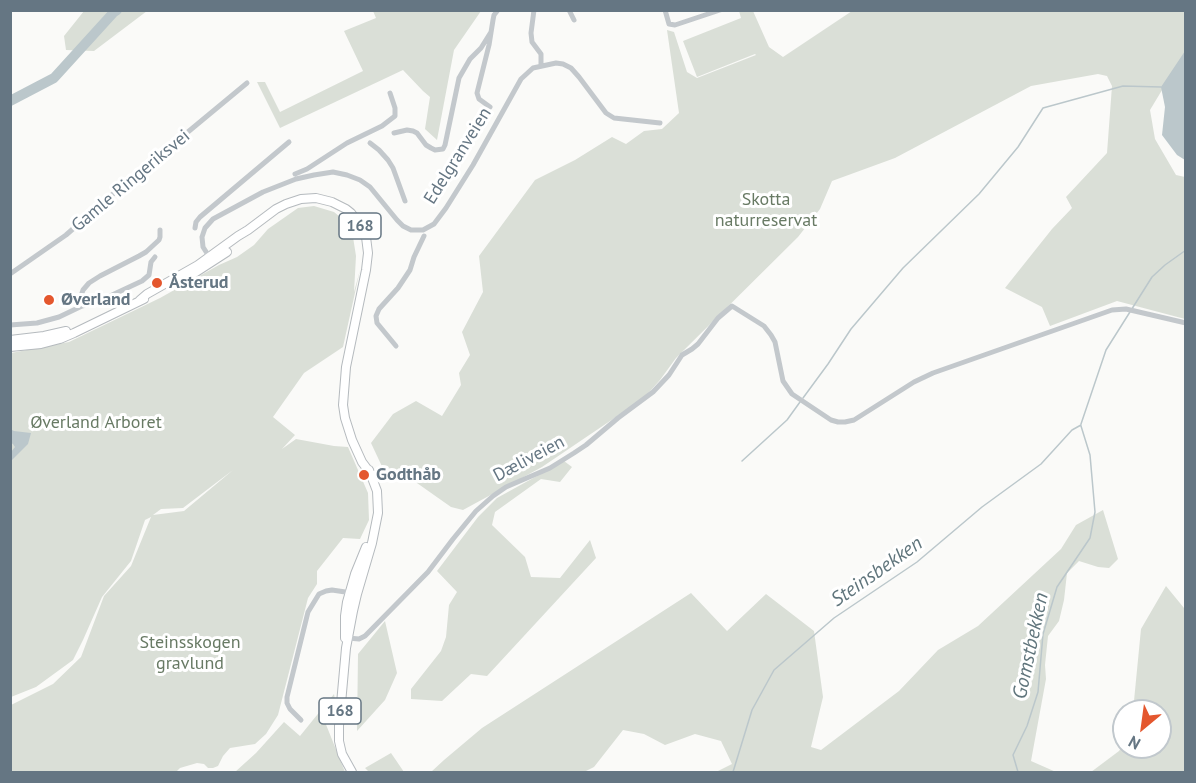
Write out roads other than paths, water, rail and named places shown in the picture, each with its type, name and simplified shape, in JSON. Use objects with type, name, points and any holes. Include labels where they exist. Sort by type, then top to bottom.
[{"type":"main road","name":"168","points":[[10,347],[50,342],[171,287],[242,238],[248,230],[286,204],[301,199],[316,198],[332,201],[351,213],[366,237],[368,253],[346,367],[343,392],[345,418],[355,447],[371,474],[378,504],[372,543],[353,593],[347,642],[339,733],[342,754],[352,772]]},
{"type":"main road","name":"168","points":[[10,340],[81,329]]},
{"type":"street","points":[[490,107],[479,99],[477,93],[494,15],[498,10]]},
{"type":"street","points":[[534,10],[532,42],[541,54],[541,66],[556,63],[571,68],[600,107],[614,117],[660,123]]},
{"type":"street","points":[[569,10],[574,20]]},
{"type":"street","points":[[665,10],[669,24],[675,25],[720,10]]},
{"type":"street","points":[[394,132],[413,131],[431,148],[439,151],[443,149],[459,78],[470,59],[481,48],[491,32]]},
{"type":"street","name":"Edelgranveien","points":[[211,259],[203,247],[202,237],[205,228],[213,219],[263,192],[296,179],[333,172],[360,180],[370,187],[403,226],[411,230],[423,230],[434,224],[473,165],[521,79],[533,68],[541,66]]},
{"type":"street","name":"Gamle Ringeriksvei","points":[[10,274],[66,235],[247,82]]},
{"type":"street","points":[[295,174],[307,169],[347,142],[382,126],[395,116],[390,93]]},
{"type":"street","points":[[195,228],[200,217],[289,142]]},
{"type":"street","points":[[370,143],[393,168],[405,201]]},
{"type":"street","points":[[81,296],[89,283],[146,252],[159,240],[159,230]]},
{"type":"street","points":[[396,346],[377,323],[376,316],[410,270],[424,236]]},
{"type":"street","points":[[10,325],[37,323],[59,317],[142,281],[149,275],[151,262],[155,257]]},
{"type":"street","name":"Dæliveien","points":[[347,642],[365,636],[415,587],[468,520],[493,496],[506,487],[550,468],[580,449],[653,392],[669,375],[682,355],[698,344],[718,318],[732,306],[764,326],[771,335],[775,342],[783,381],[792,394],[837,422],[854,420],[914,382],[933,373],[1112,310],[1126,309],[1185,322]]},
{"type":"street","points":[[301,720],[290,709],[287,697],[311,604],[319,594],[326,591],[353,593]]},
{"type":"waterway","points":[[10,101],[54,78],[117,10]]},
{"type":"waterway","points":[[803,398],[851,329],[903,268],[979,194],[1018,147],[1043,108],[1123,86],[1161,87]]},
{"type":"waterway","points":[[1081,424],[1106,350],[1152,277],[1186,250]]},
{"type":"waterway","points":[[742,461],[787,420],[800,402]]},
{"type":"waterway","name":"Steinsbekken","points":[[733,772],[752,710],[774,670],[834,618],[917,562],[982,507],[1041,464],[1072,430],[1081,425]]},
{"type":"waterway","name":"Gomstbekken","points":[[1018,772],[1013,755],[1027,726],[1038,692],[1043,634],[1057,587],[1090,538],[1095,512],[1090,455],[1081,426]]},
{"type":"place","name":"Åsterud","points":[[157,283]]},
{"type":"place","name":"Øverland","points":[[49,300]]},
{"type":"place","name":"Godthåb","points":[[364,475]]},
{"type":"park label","name":"Skotta naturreservat","points":[[766,210]]},
{"type":"park label","name":"Øverland Arboret","points":[[96,423]]},
{"type":"park label","name":"Steinsskogen gravlund","points":[[190,653]]}]
